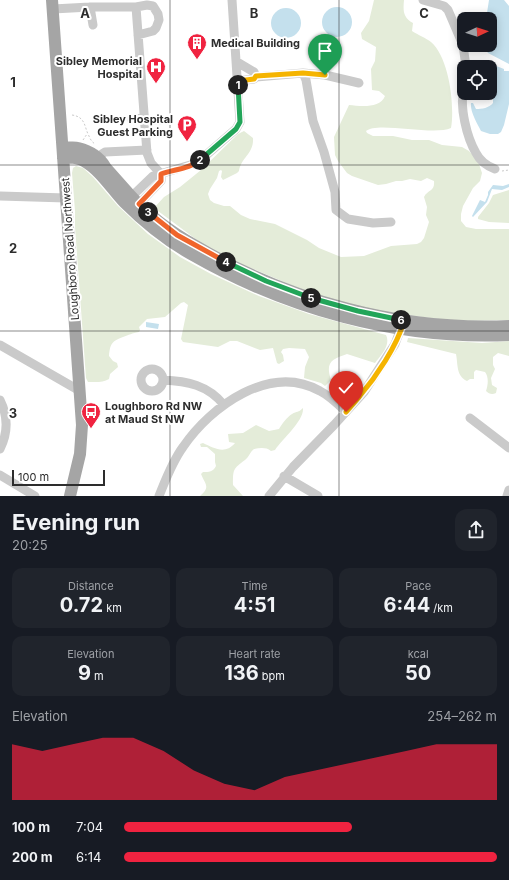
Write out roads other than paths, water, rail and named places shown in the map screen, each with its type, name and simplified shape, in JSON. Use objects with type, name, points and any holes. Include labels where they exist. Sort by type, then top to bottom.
[{"type":"main road","name":"Loughboro Road Northwest","points":[[52,5],[80,391],[82,442],[79,462],[70,496]]},
{"type":"main road","points":[[63,152],[80,148],[96,151],[132,203],[152,227],[177,246],[252,285],[329,313],[370,324],[509,326]]},
{"type":"main road","points":[[63,152],[88,163],[132,203]]},
{"type":"main road","points":[[403,325],[458,335],[509,335]]},
{"type":"street","points":[[161,174],[196,163],[236,129],[240,122],[232,0]]},
{"type":"street","points":[[423,0],[444,6],[448,10],[462,46],[465,60]]},
{"type":"street","points":[[52,5],[90,9],[136,7],[147,5],[153,6],[158,14],[156,28],[153,31],[138,35]]},
{"type":"street","points":[[132,203],[161,181],[161,174],[151,163],[147,150],[136,7]]},
{"type":"street","points":[[90,9],[96,25]]},
{"type":"street","points":[[237,62],[254,72],[256,76]]},
{"type":"street","points":[[238,81],[254,79],[256,76],[303,73],[325,75],[359,83]]},
{"type":"street","points":[[303,73],[306,80],[313,121],[324,152],[335,192],[336,210],[348,219],[374,223],[391,222]]},
{"type":"street","points":[[462,100],[466,126],[476,154],[484,164],[495,169]]},
{"type":"street","points":[[131,122],[161,120]]},
{"type":"street","points":[[96,151],[147,150]]},
{"type":"street","points":[[0,196],[66,198]]},
{"type":"street","points":[[269,496],[284,476],[346,412],[373,378],[395,344],[403,325]]},
{"type":"street","points":[[0,345],[80,391]]},
{"type":"street","points":[[163,380],[182,381],[200,386],[213,394],[224,405]]},
{"type":"street","points":[[159,496],[174,462],[183,447],[200,426],[224,405],[244,393],[260,386],[273,383],[288,382],[303,384],[319,390],[331,398],[346,412]]},
{"type":"street","points":[[0,400],[5,414],[6,428],[0,449]]},
{"type":"street","points":[[470,418],[509,448]]},
{"type":"street","points":[[0,476],[35,496]]},
{"type":"street","points":[[284,476],[315,496]]},
{"type":"street","points":[[507,496],[509,490]]},
{"type":"water","points":[[489,0],[504,0],[509,6],[509,64],[487,52],[497,52],[497,12],[487,12]]},
{"type":"water","points":[[337,7],[348,11],[352,22],[348,33],[337,37],[326,33],[322,22],[326,11]]},
{"type":"water","points":[[286,8],[297,12],[301,23],[297,34],[286,38],[275,34],[271,23],[275,12]]},
{"type":"water","points":[[497,66],[504,69],[504,71],[509,71],[509,104],[504,125],[501,132],[498,134],[490,134],[481,131],[474,117],[471,106],[471,103],[473,103],[476,109],[490,106],[493,103],[493,100],[497,100]]},
{"type":"water","points":[[509,184],[509,187],[502,190],[492,189],[487,202],[473,217],[472,216],[480,200],[485,202],[488,192],[493,185],[503,186]]},
{"type":"water","points":[[146,322],[159,324],[158,329],[146,327]]},
{"type":"place","name":"Medical Building","points":[[197,60]]},
{"type":"place","name":"Sibley Memorial Hospital","points":[[156,84]]},
{"type":"place","name":"Sibley Hospital Guest Parking","points":[[187,142]]},
{"type":"place","name":"Loughboro Rd NW at Maud St NW","points":[[91,429]]}]
